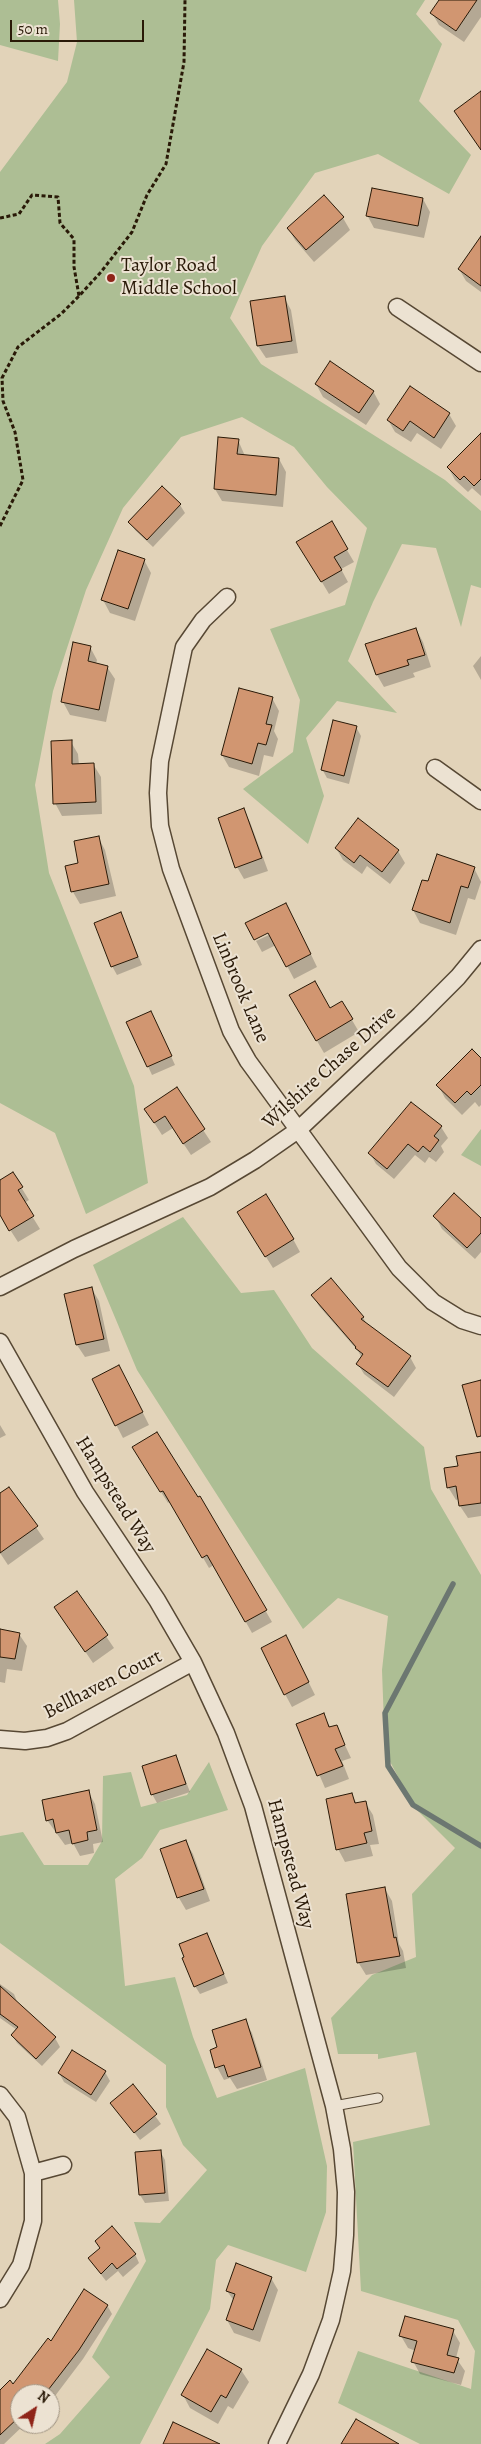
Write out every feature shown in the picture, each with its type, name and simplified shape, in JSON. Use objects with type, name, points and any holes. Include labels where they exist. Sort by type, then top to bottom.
[{"type":"street","points":[[397,307],[481,363]]},
{"type":"street","name":"Linbrook Lane","points":[[227,597],[203,620],[184,647],[160,761],[158,793],[160,826],[171,869],[231,1031],[248,1061],[399,1268],[433,1302],[462,1320],[481,1326]]},
{"type":"street","points":[[435,768],[481,801]]},
{"type":"street","name":"Wilshire Chase Drive","points":[[0,1287],[74,1249],[210,1187],[255,1160],[298,1130],[420,1015],[481,949]]},
{"type":"street","name":"Hampstead Way","points":[[0,1342],[85,1492],[157,1600],[193,1662],[226,1732],[253,1806],[334,2106],[342,2148],[346,2192],[346,2235],[342,2271],[331,2320],[311,2374],[276,2444]]},
{"type":"street","name":"Bellhaven Court","points":[[0,1739],[32,1740],[47,1738],[68,1731],[193,1662]]},
{"type":"street","points":[[0,2095],[17,2117],[33,2173],[33,2221],[21,2265],[0,2299]]},
{"type":"street","points":[[33,2173],[64,2164]]},
{"type":"lane","points":[[334,2106],[378,2098]]},
{"type":"path","points":[[0,526],[23,480],[15,432],[2,401],[2,378],[18,347],[61,314],[79,296],[101,272],[132,232],[147,195],[166,164],[184,62],[185,0]]},
{"type":"path","points":[[0,218],[18,214],[32,195],[58,197],[60,223],[74,239],[74,267],[79,296]]},
{"type":"green space","points":[[0,0],[58,0],[60,24],[58,61],[0,45]]},
{"type":"green space","points":[[74,0],[425,0],[416,14],[442,44],[419,101],[471,155],[449,194],[378,154],[315,173],[262,246],[230,318],[261,364],[445,480],[481,511],[481,588],[471,585],[461,627],[436,548],[402,544],[373,602],[348,661],[397,713],[337,701],[306,738],[324,796],[308,844],[243,789],[293,752],[300,700],[270,629],[345,605],[367,528],[327,487],[294,447],[242,417],[181,437],[123,508],[86,590],[53,691],[35,785],[49,873],[134,1086],[148,1183],[86,1214],[55,1133],[0,1103],[0,172],[67,82],[77,42]]},
{"type":"green space","points":[[481,1129],[481,1166],[461,1155]]},
{"type":"green space","points":[[183,1217],[241,1293],[274,1290],[312,1348],[424,1447],[431,1489],[481,1575],[481,2444],[420,2444],[338,2403],[358,2351],[471,2389],[475,2351],[458,2320],[361,2291],[353,2142],[430,2125],[416,2052],[378,2059],[378,2054],[338,2054],[331,2018],[372,1975],[416,1957],[412,1894],[455,1848],[414,1807],[385,1752],[382,1670],[388,1616],[338,1598],[303,1629],[137,1370],[93,1265]]},
{"type":"green space","points":[[209,1762],[228,1810],[160,1830],[142,1858],[115,1879],[125,1986],[175,1977],[193,2037],[217,2098],[305,2068],[327,2166],[326,2212],[306,2272],[228,2245],[216,2260],[210,2309],[140,2444],[45,2444],[60,2434],[110,2377],[92,2357],[146,2261],[134,2222],[160,2223],[207,2170],[183,2145],[166,2107],[166,2065],[0,1943],[0,1836],[23,1832],[44,1865],[88,1865],[102,1841],[103,1776],[131,1772],[141,1807],[187,1795]]},
{"type":"building","points":[[439,0],[477,0],[456,31],[430,13]]},
{"type":"building","points":[[481,91],[481,150],[454,111]]},
{"type":"building","points":[[372,188],[423,198],[418,226],[366,216]]},
{"type":"building","points":[[324,195],[344,217],[306,250],[287,228]]},
{"type":"building","points":[[481,236],[481,286],[458,269]]},
{"type":"building","points":[[285,296],[292,341],[257,346],[250,301]]},
{"type":"building","points":[[330,361],[374,391],[359,413],[315,384]]},
{"type":"building","points":[[410,386],[450,413],[434,438],[410,421],[403,431],[387,420]]},
{"type":"building","points":[[481,433],[481,479],[474,486],[464,476],[460,480],[447,467]]},
{"type":"building","points":[[218,437],[239,439],[237,454],[279,458],[276,495],[214,489]]},
{"type":"building","points":[[162,486],[181,504],[147,540],[128,522]]},
{"type":"building","points":[[332,521],[348,549],[334,557],[342,570],[321,582],[296,542]]},
{"type":"building","points":[[118,550],[145,559],[128,609],[101,600]]},
{"type":"building","points":[[416,628],[425,655],[407,660],[409,665],[376,675],[365,644]]},
{"type":"building","points":[[73,642],[91,646],[88,661],[108,666],[99,710],[61,702]]},
{"type":"building","points":[[239,688],[273,697],[266,724],[272,725],[266,745],[258,743],[252,764],[221,755]]},
{"type":"building","points":[[333,720],[357,726],[344,776],[321,770]]},
{"type":"building","points":[[72,740],[72,764],[94,763],[96,802],[53,804],[51,741]]},
{"type":"building","points":[[244,808],[262,858],[235,868],[218,818]]},
{"type":"building","points":[[358,818],[399,850],[382,872],[360,855],[354,863],[335,848]]},
{"type":"building","points":[[99,836],[109,884],[71,892],[65,866],[78,863],[74,841]]},
{"type":"building","points":[[437,854],[475,867],[468,888],[461,886],[450,923],[412,910],[422,880],[428,881]]},
{"type":"building","points":[[286,903],[311,954],[286,967],[268,933],[254,940],[245,923]]},
{"type":"building","points":[[121,912],[138,957],[111,967],[94,923]]},
{"type":"building","points":[[315,981],[330,1008],[342,1001],[353,1019],[316,1041],[289,995]]},
{"type":"building","points":[[151,1011],[172,1056],[147,1067],[126,1022]]},
{"type":"building","points":[[472,1049],[481,1058],[481,1085],[471,1095],[467,1091],[455,1103],[436,1085]]},
{"type":"building","points":[[177,1087],[205,1129],[183,1144],[165,1116],[154,1123],[144,1109]]},
{"type":"building","points":[[411,1102],[442,1126],[434,1136],[439,1140],[430,1152],[423,1146],[418,1152],[408,1144],[387,1169],[368,1153]]},
{"type":"building","points":[[13,1172],[23,1187],[18,1190],[34,1216],[9,1231],[0,1215],[0,1180]]},
{"type":"building","points":[[454,1193],[481,1218],[481,1233],[467,1248],[433,1216]]},
{"type":"building","points":[[266,1194],[294,1239],[265,1257],[237,1212]]},
{"type":"building","points":[[331,1278],[364,1317],[361,1319],[411,1356],[388,1387],[356,1364],[363,1354],[355,1348],[311,1295]]},
{"type":"building","points":[[92,1287],[104,1339],[76,1345],[64,1294]]},
{"type":"building","points":[[119,1365],[143,1412],[115,1426],[92,1379]]},
{"type":"building","points":[[481,1380],[481,1436],[477,1437],[462,1385]]},
{"type":"building","points":[[157,1432],[198,1497],[200,1496],[267,1610],[245,1622],[207,1555],[202,1558],[163,1491],[160,1492],[132,1447]]},
{"type":"building","points":[[481,1452],[481,1503],[459,1506],[456,1486],[447,1488],[444,1468],[458,1466],[456,1456]]},
{"type":"building","points":[[9,1487],[38,1526],[0,1553],[0,1493]]},
{"type":"building","points":[[77,1591],[108,1635],[85,1652],[54,1607]]},
{"type":"building","points":[[0,1629],[20,1633],[15,1659],[0,1657]]},
{"type":"building","points":[[286,1635],[309,1682],[284,1695],[261,1648]]},
{"type":"building","points":[[324,1713],[329,1727],[337,1725],[345,1745],[335,1749],[343,1766],[317,1776],[296,1724]]},
{"type":"building","points":[[176,1755],[186,1784],[151,1795],[142,1766]]},
{"type":"building","points":[[89,1790],[97,1830],[87,1832],[88,1840],[72,1844],[69,1830],[56,1833],[53,1819],[46,1821],[42,1800]]},
{"type":"building","points":[[352,1793],[355,1803],[366,1801],[372,1831],[364,1833],[367,1843],[336,1850],[326,1799]]},
{"type":"building","points":[[186,1840],[204,1889],[177,1898],[160,1849]]},
{"type":"building","points":[[385,1887],[394,1938],[396,1937],[400,1956],[357,1963],[346,1894]]},
{"type":"building","points":[[207,1933],[224,1974],[194,1987],[182,1958],[184,1957],[179,1944]]},
{"type":"building","points":[[0,1986],[56,2037],[36,2059],[11,2035],[18,2027],[0,2014]]},
{"type":"building","points":[[246,2019],[261,2067],[228,2077],[224,2065],[215,2068],[210,2050],[217,2047],[212,2030]]},
{"type":"building","points":[[72,2050],[106,2071],[91,2095],[58,2073]]},
{"type":"building","points":[[133,2084],[157,2114],[134,2133],[110,2103]]},
{"type":"building","points":[[161,2150],[165,2193],[139,2195],[135,2152]]},
{"type":"building","points":[[112,2226],[136,2254],[117,2269],[112,2263],[101,2274],[88,2258],[100,2248],[95,2241]]},
{"type":"building","points":[[236,2263],[272,2277],[253,2330],[226,2320],[235,2294],[226,2291]]},
{"type":"building","points":[[84,2289],[108,2305],[79,2350],[53,2384],[13,2384],[48,2338],[51,2341]]},
{"type":"building","points":[[405,2316],[454,2329],[447,2355],[459,2358],[454,2373],[411,2362],[417,2341],[399,2336]]},
{"type":"building","points":[[207,2349],[242,2369],[226,2398],[221,2395],[211,2412],[181,2395]]},
{"type":"building","points":[[10,2380],[13,2384],[10,2384],[10,2426],[0,2435],[0,2390]]},
{"type":"building","points":[[356,2419],[399,2444],[341,2444]]},
{"type":"building","points":[[173,2422],[220,2444],[163,2444]]},
{"type":"waterway","points":[[453,1584],[385,1713],[388,1766],[413,1805],[481,1846]]},
{"type":"place","name":"Taylor Road Middle School","points":[[111,278]]}]
